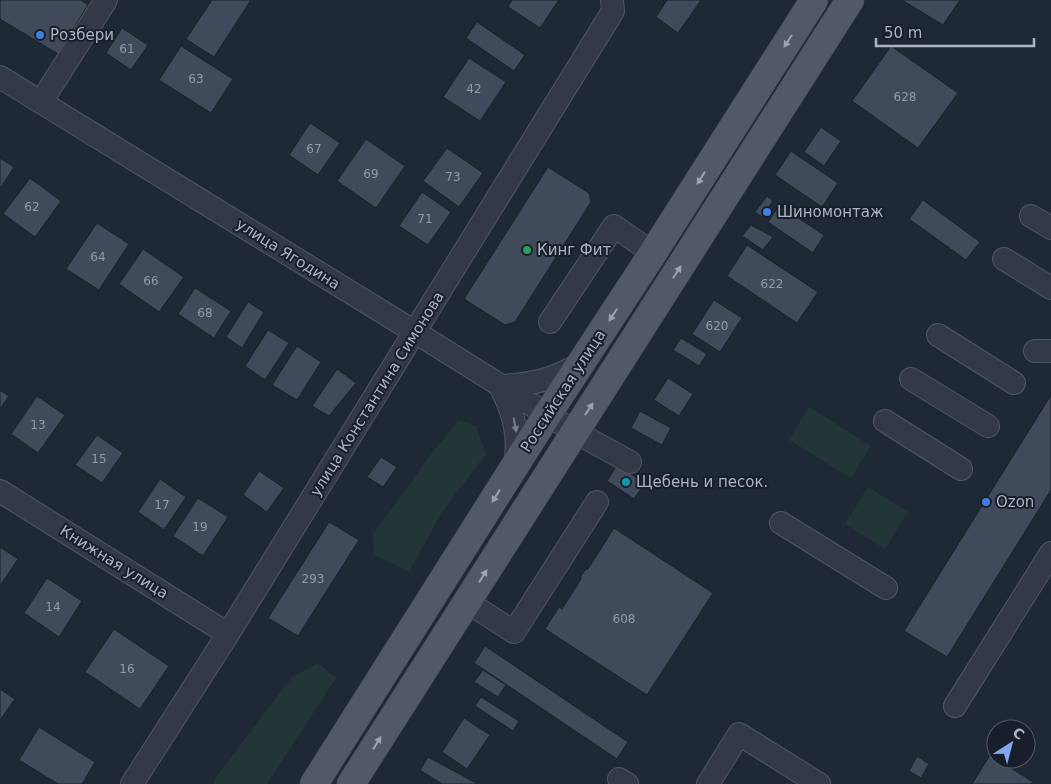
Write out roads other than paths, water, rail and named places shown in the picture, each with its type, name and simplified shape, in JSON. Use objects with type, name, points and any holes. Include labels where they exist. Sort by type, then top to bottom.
[{"type":"main road","name":"Российская улица","points":[[314,784],[547,415],[654,253],[814,0]]},
{"type":"main road","name":"Российская улица","points":[[351,784],[850,0]]},
{"type":"street","points":[[41,102],[106,0]]},
{"type":"street","name":"улица Константина Симонова","points":[[132,784],[416,332],[613,11],[612,0]]},
{"type":"street","name":"улица Ягодина","points":[[0,77],[416,332],[574,432],[630,462]]},
{"type":"street","points":[[1031,216],[1051,228]]},
{"type":"street","points":[[550,322],[614,226],[654,253]]},
{"type":"street","points":[[1004,258],[1051,288]]},
{"type":"street","points":[[938,335],[1014,383]]},
{"type":"street","points":[[515,467],[517,452],[516,429],[510,405],[500,386],[546,380],[560,375],[582,362]]},
{"type":"street","points":[[911,378],[988,426]]},
{"type":"street","points":[[885,421],[961,469]]},
{"type":"street","name":"Книжная улица","points":[[0,491],[228,634]]},
{"type":"street","points":[[467,602],[514,632],[597,502]]},
{"type":"street","points":[[781,522],[886,588]]},
{"type":"street","points":[[955,706],[1051,553]]},
{"type":"street","points":[[708,784],[739,734],[819,784]]},
{"type":"place","name":"Розбери","points":[[40,35]]},
{"type":"place","name":"Шиномонтаж","points":[[767,212]]},
{"type":"place","name":"Кинг Фит","points":[[527,250]]},
{"type":"place","name":"Щебень и песок.","points":[[626,482]]},
{"type":"place","name":"Ozon","points":[[986,502]]}]
